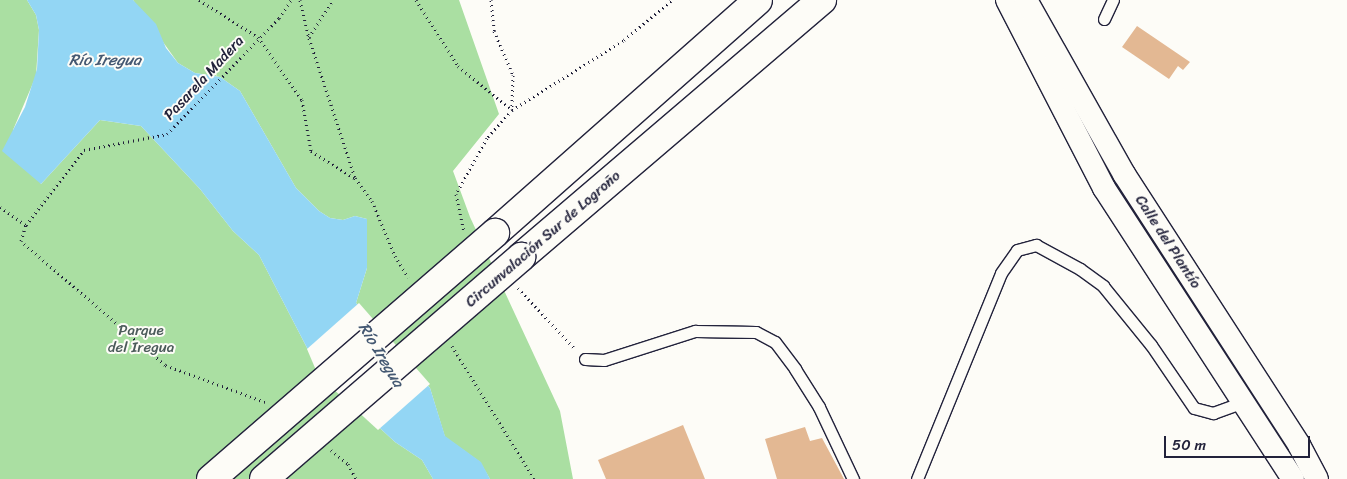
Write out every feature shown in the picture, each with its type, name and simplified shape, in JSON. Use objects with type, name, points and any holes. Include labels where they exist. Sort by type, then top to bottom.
[{"type":"highway","points":[[565,168],[744,0]]},
{"type":"highway","points":[[211,479],[482,235],[565,168],[758,0]]},
{"type":"highway","name":"Circunvalación Sur de Logroño","points":[[264,479],[516,269],[819,5]]},
{"type":"street","name":"Calle del Plantío","points":[[1007,0],[1104,188],[1293,479]]},
{"type":"street","name":"Calle del Plantío","points":[[1026,0],[1124,174],[1299,445],[1317,479]]},
{"type":"lane","points":[[1104,19],[1113,0]]},
{"type":"lane","points":[[917,479],[1000,273],[1017,250],[1036,245],[1080,269],[1103,286],[1151,345],[1194,408],[1212,413],[1244,402]]},
{"type":"lane","points":[[585,359],[604,360],[695,331],[756,332],[775,342],[795,368],[819,407],[853,479]]},
{"type":"path","points":[[199,0],[258,37],[302,100],[311,151],[355,178]]},
{"type":"path","name":"Pasarela Madera","points":[[26,225],[84,150],[166,134],[258,37],[279,18],[291,0]]},
{"type":"path","points":[[300,0],[309,38],[355,178],[372,201],[395,256],[410,280]]},
{"type":"path","points":[[309,38],[333,0]]},
{"type":"path","points":[[416,0],[458,66],[512,110]]},
{"type":"path","points":[[491,0],[494,31],[513,75],[512,110]]},
{"type":"path","points":[[482,235],[463,230],[456,194],[487,138],[512,110],[624,40],[672,0]]},
{"type":"path","points":[[0,207],[26,225],[20,241],[165,365],[270,404]]},
{"type":"path","points":[[516,269],[585,359]]},
{"type":"path","points":[[446,338],[534,479]]},
{"type":"path","points":[[325,446],[348,464],[356,479]]},
{"type":"green space","name":"Parque del Iregua","points":[[0,0],[27,0],[36,15],[39,30],[36,76],[13,130],[41,184],[100,120],[141,126],[200,189],[233,231],[259,255],[320,373],[395,442],[422,460],[433,479],[0,479]]},
{"type":"green space","points":[[133,0],[459,0],[499,114],[453,171],[470,217],[560,411],[573,479],[490,479],[480,462],[445,437],[430,388],[356,303],[367,268],[367,219],[355,216],[343,220],[330,218],[319,211],[296,188],[240,91],[220,77],[195,73],[178,63]]},
{"type":"water","name":"Río Iregua","points":[[27,0],[133,0],[156,24],[166,48],[178,63],[195,73],[220,77],[240,91],[296,188],[319,211],[330,218],[343,220],[355,216],[367,219],[367,268],[356,303],[430,388],[445,436],[481,462],[490,479],[433,479],[422,460],[395,442],[320,373],[259,255],[233,231],[200,189],[141,126],[100,120],[41,184],[2,151],[25,107],[37,69],[39,30],[36,15]]},
{"type":"pier","points":[[359,303],[430,384],[378,430],[318,375],[307,349]]},
{"type":"building","points":[[1137,26],[1190,62],[1183,70],[1178,66],[1169,79],[1122,47]]},
{"type":"building","points":[[683,425],[705,479],[606,479],[598,460]]},
{"type":"building","points":[[805,427],[810,441],[822,438],[844,479],[777,479],[765,439]]}]
